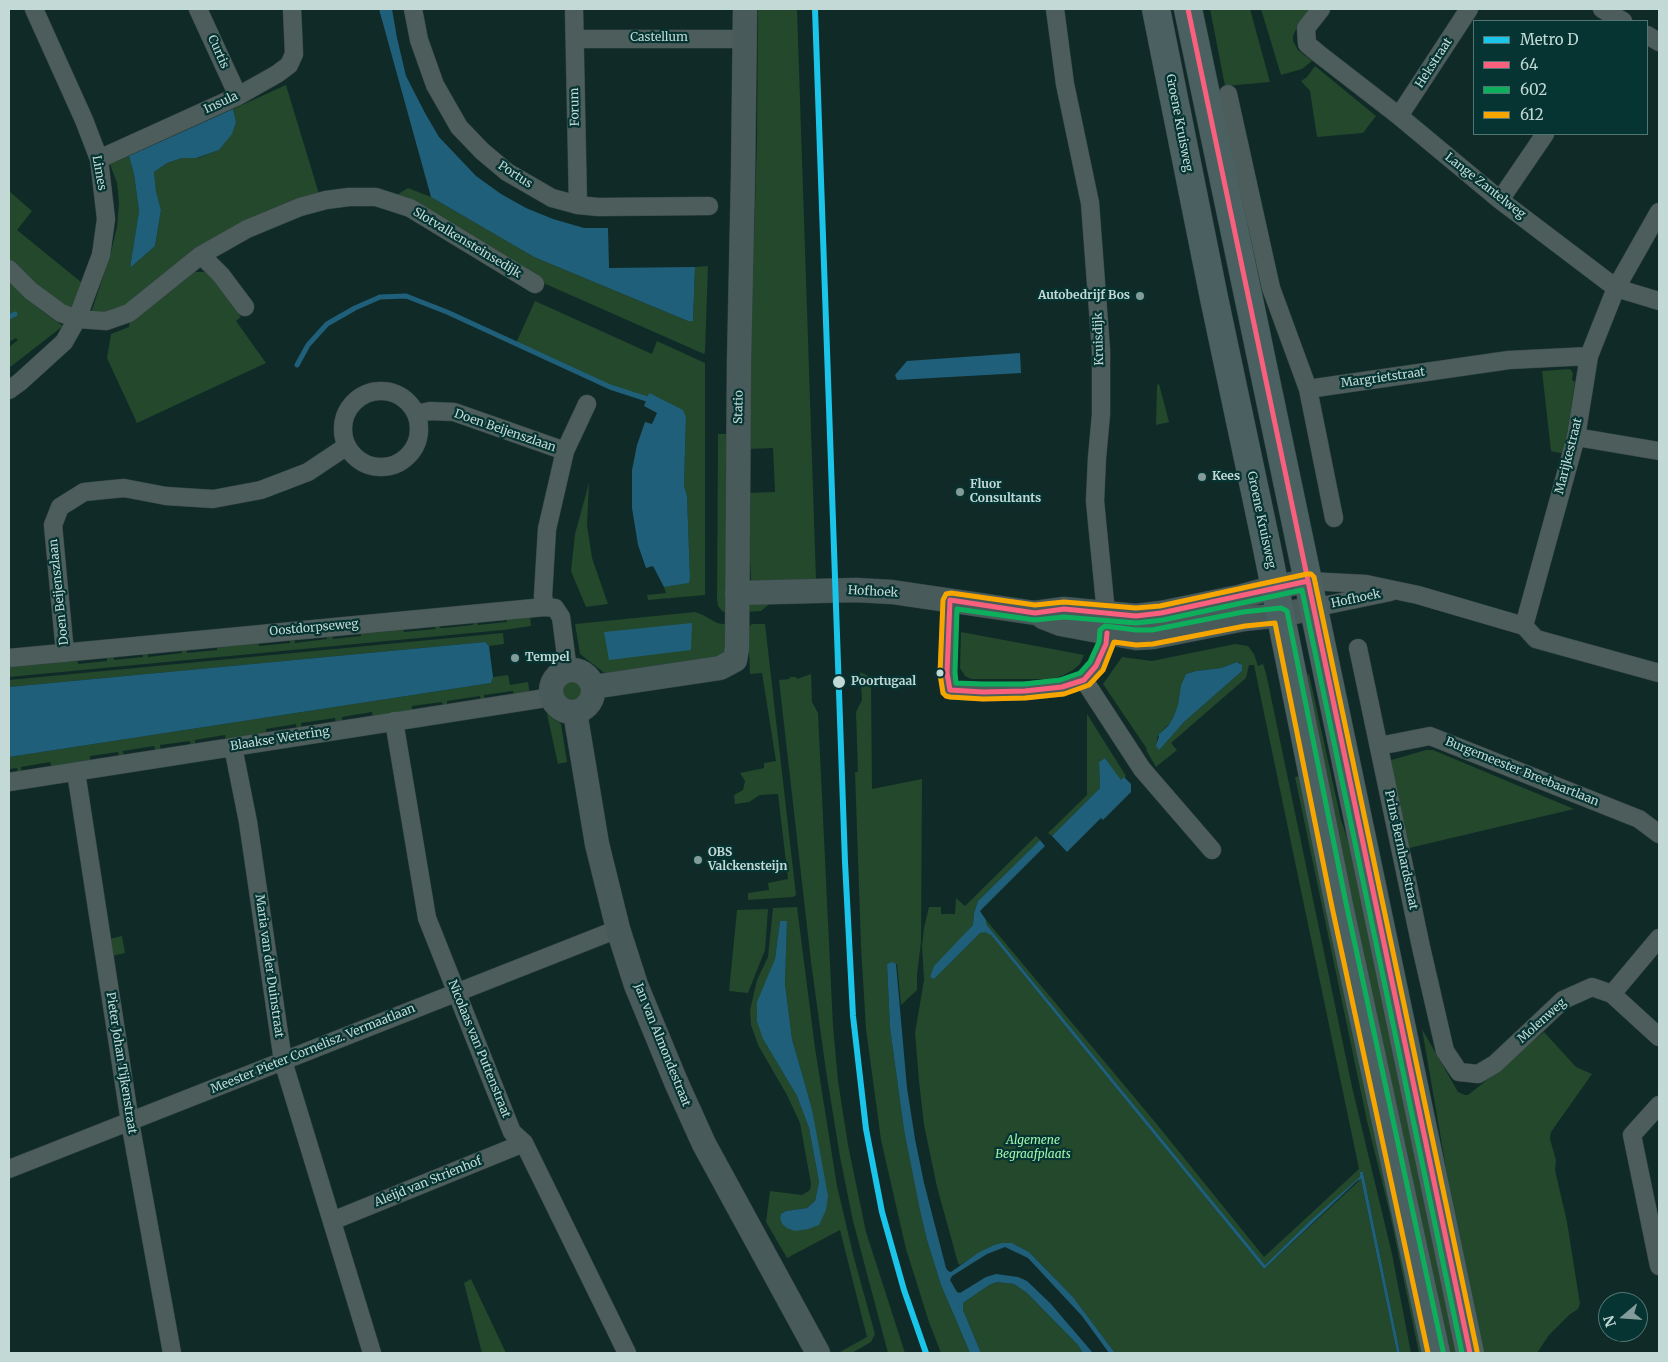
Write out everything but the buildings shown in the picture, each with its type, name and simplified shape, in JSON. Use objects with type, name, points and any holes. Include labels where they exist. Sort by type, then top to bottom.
[{"type":"main road","name":"Groene Kruisweg","points":[[1156,9],[1338,895],[1436,1353]]},
{"type":"main road","points":[[1188,9],[1470,1353]]},
{"type":"street","name":"Limes","points":[[9,390],[64,342],[77,319],[101,255],[106,219],[99,160],[84,120],[34,9]]},
{"type":"street","name":"Curtis","points":[[198,9],[238,96]]},
{"type":"street","name":"Insula","points":[[99,160],[238,96],[289,65],[294,54],[292,9]]},
{"type":"street","name":"Portus","points":[[413,9],[419,40],[435,86],[460,127],[482,151],[508,172],[552,198],[578,205],[598,207],[709,206]]},
{"type":"street","name":"Forum","points":[[574,9],[578,205]]},
{"type":"street","name":"Statio","points":[[593,687],[720,668],[735,660],[738,648],[737,592],[745,9]]},
{"type":"street","name":"Kruisdijk","points":[[1055,9],[1065,84],[1090,203],[1100,350],[1101,414],[1095,501],[1107,623]]},
{"type":"street","name":"Lange Zantelweg","points":[[1321,9],[1306,28],[1307,44],[1399,116],[1500,200],[1616,288],[1659,301]]},
{"type":"street","name":"Hekstraat","points":[[1399,116],[1469,9]]},
{"type":"street","points":[[1602,9],[1620,20]]},
{"type":"street","points":[[1648,36],[1659,42]]},
{"type":"street","name":"Castellum","points":[[575,39],[744,39]]},
{"type":"street","points":[[1228,94],[1271,288],[1308,389],[1334,518]]},
{"type":"street","points":[[1500,200],[1544,135]]},
{"type":"street","name":"Slotvalkensteinsedijk","points":[[9,268],[30,291],[61,313],[77,319],[106,321],[129,313],[201,255],[247,229],[300,207],[326,200],[350,197],[376,197],[410,208],[536,284]]},
{"type":"street","name":"Marijkestraat","points":[[1524,626],[1576,437],[1589,356],[1616,288],[1659,212]]},
{"type":"street","points":[[201,255],[220,275],[245,307]]},
{"type":"street","name":"Margrietstraat","points":[[1308,389],[1508,360],[1589,356]]},
{"type":"street","points":[[379,391],[391,392],[409,404],[416,414],[417,439],[410,452],[398,462],[389,466],[379,467],[365,464],[354,456],[347,446],[343,430],[345,416],[354,402],[368,393],[379,391]]},
{"type":"street","name":"Doen Beijenszlaan","points":[[544,607],[547,529],[565,452],[587,404]]},
{"type":"street","name":"Doen Beijenszlaan","points":[[416,414],[430,411],[454,412],[565,452]]},
{"type":"street","points":[[1576,437],[1659,451]]},
{"type":"street","name":"Doen Beijenszlaan","points":[[66,653],[53,526],[60,507],[84,492],[124,488],[166,496],[212,498],[261,490],[308,472],[347,446]]},
{"type":"street","name":"Hofhoek","points":[[737,592],[856,590],[892,592],[1034,613],[1061,624],[1107,623],[1239,597],[1275,587],[1308,581]]},
{"type":"street","points":[[1308,581],[1366,584],[1398,590],[1524,626],[1536,639],[1659,673]]},
{"type":"street","name":"Hofhoek","points":[[1107,623],[1136,638],[1153,637],[1244,619],[1281,615],[1398,590]]},
{"type":"street","points":[[950,600],[947,673],[950,690],[983,692],[1025,691],[1062,687],[1084,680],[1096,666],[1106,644],[1107,623]]},
{"type":"street","points":[[544,607],[556,608],[561,616],[568,671]]},
{"type":"street","name":"Oostdorpseweg","points":[[9,658],[544,607]]},
{"type":"street","name":"Prins Bernhardstraat","points":[[1358,648],[1421,947],[1445,1051]]},
{"type":"street","points":[[568,671],[584,674],[593,687],[591,701],[584,709],[575,712],[561,709],[552,697],[551,691],[554,680],[568,671]]},
{"type":"street","points":[[1084,680],[1142,769],[1212,850]]},
{"type":"street","name":"Blaakse Wetering","points":[[9,782],[552,697]]},
{"type":"street","name":"Jan van Almondestraat","points":[[575,712],[597,844],[618,929],[636,985],[704,1144],[818,1353]]},
{"type":"street","name":"Nicolaas van Puttenstraat","points":[[394,721],[428,918],[512,1132],[524,1143],[626,1353]]},
{"type":"street","name":"Burgemeester Breebaartlaan","points":[[1379,746],[1430,736],[1639,819],[1659,834]]},
{"type":"street","name":"Maria van der Duinstraat","points":[[233,747],[248,822],[283,1061],[372,1353]]},
{"type":"street","name":"Pieter Johan Tijkenstraat","points":[[76,772],[130,1122],[172,1353]]},
{"type":"street","name":"Meester Pieter Cornelisz. Vermaatlaan","points":[[9,1169],[618,929]]},
{"type":"street","points":[[1659,938],[1612,994],[1659,1037]]},
{"type":"street","name":"Molenweg","points":[[1445,1051],[1459,1072],[1478,1074],[1495,1064],[1563,1000],[1592,987],[1612,994]]},
{"type":"street","points":[[1659,1105],[1632,1135],[1659,1266]]},
{"type":"street","name":"Aleijd van Strienhof","points":[[332,1222],[524,1143]]},
{"type":"green space","points":[[758,9],[797,9],[816,580],[751,580],[747,493],[775,492],[773,448],[748,449],[757,137]]},
{"type":"green space","points":[[1210,9],[1250,9],[1270,82],[1225,86]]},
{"type":"green space","points":[[1261,9],[1310,9],[1298,25],[1293,41],[1298,50],[1312,61],[1302,69],[1281,75]]},
{"type":"green space","points":[[1315,66],[1376,116],[1363,133],[1317,137],[1310,91],[1301,81],[1307,77]]},
{"type":"green space","points":[[286,85],[319,194],[116,310],[102,314],[91,313],[110,256],[117,227],[119,202],[117,183],[110,164],[129,156],[134,174],[139,211],[130,268],[155,246],[161,210],[154,172],[167,163],[182,158],[197,158],[219,150],[232,133],[236,122],[233,109]]},
{"type":"green space","points":[[408,188],[431,197],[534,257],[688,321],[693,321],[695,267],[708,266],[704,354],[541,282],[395,196]]},
{"type":"green space","points":[[9,191],[32,211],[17,230],[81,282],[73,309],[50,299],[9,259]]},
{"type":"green space","points":[[191,272],[206,272],[216,283],[241,317],[236,321],[266,363],[137,423],[107,358],[111,334],[129,327],[130,318]]},
{"type":"green space","points":[[9,280],[39,309],[63,326],[9,368],[9,347],[18,340],[16,338],[9,342]]},
{"type":"green space","points":[[535,301],[652,354],[657,341],[705,363],[705,595],[648,600],[647,595],[666,593],[664,587],[688,583],[690,578],[687,496],[684,486],[686,417],[649,394],[647,399],[610,387],[516,343]]},
{"type":"green space","points":[[1570,369],[1573,373],[1572,380],[1575,382],[1564,454],[1551,451],[1542,371]]},
{"type":"green space","points":[[1159,384],[1169,422],[1156,425],[1157,385]]},
{"type":"green space","points":[[718,434],[730,434],[728,613],[722,611],[718,606],[717,600]]},
{"type":"green space","points":[[589,483],[587,525],[592,558],[608,604],[586,607],[571,571],[575,534]]},
{"type":"green space","points":[[772,602],[761,611],[745,612],[746,604]]},
{"type":"green space","points":[[695,612],[717,623],[729,625],[726,656],[607,675],[580,654],[575,624]]},
{"type":"green space","points":[[530,614],[531,626],[503,630],[9,677],[9,664],[77,658],[78,664],[107,661],[107,655],[113,654],[114,660],[143,657],[143,651],[147,651],[148,657],[182,653],[181,647],[187,647],[187,653],[217,650],[217,644],[258,640],[259,646],[290,643],[290,637],[294,637],[295,643],[327,639],[327,633],[332,633],[333,639],[361,636],[361,630],[403,626],[404,632],[435,629],[435,623],[439,623],[440,628],[473,625],[473,619],[477,619],[478,625],[507,622],[507,616]]},
{"type":"green space","points":[[752,624],[765,624],[796,895],[793,897],[748,900],[748,893],[769,890],[768,883],[788,879],[778,794],[760,795],[749,802],[735,804],[734,795],[743,790],[745,781],[740,773],[764,768],[764,763],[776,761],[762,673],[750,674],[748,628]]},
{"type":"green space","points":[[961,632],[1084,655],[1080,664],[1073,670],[1062,676],[1050,679],[971,679],[965,676],[960,668]]},
{"type":"green space","points":[[503,633],[504,644],[489,646],[485,642],[9,687],[9,680]]},
{"type":"green space","points":[[1235,644],[1248,646],[1254,654],[1258,666],[1263,664],[1352,1087],[1392,1254],[1411,1353],[1400,1353],[1363,1172],[1361,1177],[1311,1220],[1265,1265],[986,924],[986,920],[1155,1122],[1264,1257],[1359,1169],[1254,665],[1249,665],[1246,678],[1171,743],[1177,750],[1156,767],[1147,749],[1103,684],[1122,657],[1152,661]],"holes":[[[1237,662],[1240,663],[1242,671],[1184,722],[1159,749],[1158,735],[1171,722],[1178,706],[1181,685],[1186,674],[1221,668]]]},
{"type":"green space","points":[[860,672],[871,677],[872,789],[922,779],[921,942],[917,990],[901,1005],[897,964],[887,964],[890,1028],[904,1130],[927,1240],[941,1285],[970,1353],[941,1353],[906,1249],[881,1140],[866,1029],[861,946],[855,772],[858,772],[856,712],[862,700]]},
{"type":"green space","points":[[811,674],[812,702],[818,713],[833,1026],[838,1081],[848,1145],[866,1232],[905,1353],[888,1353],[853,1221],[826,1071],[811,962],[779,680],[789,679],[790,677],[796,677],[797,679]]},
{"type":"green space","points":[[1309,674],[1341,820],[1362,882],[1461,1353],[1446,1353],[1304,676]]},
{"type":"green space","points":[[508,675],[510,685],[528,682],[530,694],[514,697],[513,691],[484,695],[485,701],[481,702],[480,696],[447,701],[447,707],[443,707],[442,702],[412,706],[412,712],[373,718],[372,712],[342,717],[343,723],[336,724],[335,718],[301,723],[302,729],[297,730],[296,724],[266,729],[266,735],[226,741],[225,735],[195,740],[195,746],[191,747],[190,741],[160,745],[161,751],[156,752],[154,746],[123,751],[124,757],[120,758],[118,752],[90,756],[90,762],[52,768],[50,762],[21,767],[22,773],[18,774],[17,768],[9,769],[9,757],[491,683],[493,677]]},
{"type":"green space","points":[[572,681],[579,684],[582,691],[579,698],[572,701],[565,698],[562,691],[565,684]]},
{"type":"green space","points":[[547,714],[561,724],[567,762],[558,764]]},
{"type":"green space","points":[[1087,714],[1126,776],[1121,781],[1105,758],[1099,762],[1100,788],[1052,836],[1048,833],[1087,795]]},
{"type":"green space","points":[[1426,750],[1433,750],[1574,809],[1405,849],[1388,761]]},
{"type":"green space","points":[[1300,776],[1427,1353],[1419,1353],[1390,1214],[1367,1121],[1295,777]]},
{"type":"green space","name":"Algemene Begraafplaats","points":[[1036,836],[1040,840],[978,901],[973,925],[930,977],[934,979],[980,933],[985,931],[991,935],[1264,1269],[1361,1179],[1397,1353],[1115,1353],[1073,1297],[1029,1252],[1012,1243],[994,1245],[960,1265],[958,1263],[937,1187],[924,1125],[919,1081],[915,1033],[924,980],[922,946],[924,928],[929,907],[941,907],[941,914],[955,914],[956,898],[965,906]]},
{"type":"green space","points":[[797,907],[815,1048],[837,1186],[875,1334],[871,1342],[852,1353],[838,1353],[867,1337],[840,1230],[787,1258],[766,1222],[770,1191],[802,1195],[810,1190],[811,1184],[800,1123],[787,1095],[758,1045],[751,1025],[750,1010],[757,980],[768,957],[773,908]],"holes":[[[780,921],[787,921],[785,984],[792,1039],[812,1109],[826,1210],[782,1224],[781,1214],[786,1211],[807,1208],[815,1201],[819,1182],[809,1128],[797,1096],[763,1039],[771,969],[775,959]]]},
{"type":"green space","points":[[768,909],[765,950],[748,993],[729,991],[737,910]]},
{"type":"green space","points":[[122,936],[125,953],[112,956],[109,939]]},
{"type":"green space","points":[[1422,1029],[1458,1092],[1465,1095],[1468,1095],[1482,1084],[1544,1032],[1576,1067],[1592,1074],[1551,1132],[1550,1139],[1556,1160],[1555,1170],[1567,1222],[1580,1304],[1578,1309],[1569,1315],[1549,1335],[1537,1353],[1484,1353],[1459,1243]]},
{"type":"green space","points":[[471,1279],[506,1353],[482,1353],[464,1283]]},
{"type":"green space","points":[[997,1282],[1014,1284],[1027,1293],[1078,1345],[1083,1353],[981,1353],[963,1310],[963,1303],[989,1285]]},
{"type":"water","points":[[379,9],[392,9],[406,76],[425,113],[439,137],[476,176],[501,194],[526,208],[553,219],[584,228],[608,228],[609,268],[695,267],[693,321],[688,321],[534,257],[431,197]]},
{"type":"water","points":[[233,109],[236,122],[232,134],[219,150],[196,158],[182,158],[167,163],[154,172],[161,210],[155,246],[130,268],[139,211],[134,174],[129,156]]},
{"type":"water","points":[[1020,353],[1021,373],[897,380],[895,375],[907,361]]},
{"type":"water","points":[[649,393],[683,410],[686,417],[684,486],[687,496],[690,578],[689,583],[664,587],[653,566],[646,568],[638,545],[632,508],[632,470],[637,445],[645,422],[652,424],[657,413],[644,406]]},
{"type":"water","points":[[692,623],[691,650],[609,660],[604,632]]},
{"type":"water","points":[[485,642],[489,646],[493,677],[491,683],[9,757],[9,687]]},
{"type":"water","points":[[1237,662],[1242,665],[1242,671],[1184,722],[1159,750],[1156,746],[1158,735],[1168,726],[1173,718],[1178,705],[1181,685],[1186,674],[1221,668]]},
{"type":"water","points":[[1105,758],[1121,780],[1124,777],[1131,784],[1131,792],[1103,820],[1101,818],[1067,852],[1052,836],[1100,788],[1099,762]]},
{"type":"water","points":[[1040,840],[1045,846],[980,911],[986,920],[986,924],[1265,1265],[1311,1220],[1360,1177],[1360,1172],[1363,1172],[1400,1353],[1397,1353],[1361,1179],[1264,1269],[991,935],[985,932],[980,933],[934,979],[930,977],[934,966],[973,925],[978,901]]},
{"type":"water","points":[[780,921],[787,921],[785,984],[792,1039],[812,1109],[828,1196],[826,1210],[819,1225],[795,1231],[782,1224],[781,1214],[786,1211],[807,1208],[815,1201],[819,1182],[809,1128],[797,1096],[763,1039],[757,1021],[757,1002],[775,959]]},
{"type":"water","points":[[892,962],[896,964],[907,1088],[915,1139],[924,1183],[946,1268],[951,1272],[978,1253],[994,1245],[1012,1243],[1029,1252],[1073,1297],[1115,1353],[1109,1353],[1082,1316],[1028,1258],[1005,1247],[987,1254],[952,1276],[950,1280],[957,1292],[960,1293],[986,1277],[996,1274],[1018,1277],[1027,1281],[1050,1303],[1093,1353],[1083,1353],[1078,1345],[1027,1293],[1014,1284],[997,1282],[989,1285],[963,1303],[963,1310],[981,1353],[970,1353],[941,1285],[927,1240],[904,1130],[890,1028],[887,964]]},
{"type":"waterway","points":[[297,365],[308,345],[327,324],[355,308],[380,297],[406,296],[447,312],[610,387],[647,399]]},
{"type":"waterway","points":[[9,317],[15,314]]},
{"type":"metro line","name":"D","points":[[815,9],[845,862],[853,1016],[866,1129],[882,1212],[904,1290],[926,1353]]},
{"type":"transit line","name":"64","points":[[1188,9],[1470,1353]]},
{"type":"transit line","name":"612","points":[[1428,1353],[1332,907],[1275,623],[1245,626],[1153,644],[1136,645],[1114,642],[1103,670],[1089,685],[1064,694],[1025,698],[983,699],[950,697],[943,693],[940,674],[943,600],[946,594],[951,593],[1035,605],[1064,602],[1136,608],[1160,606],[1307,574],[1311,574],[1314,577],[1477,1351]]},
{"type":"transit line","name":"64","points":[[950,600],[1035,613],[1064,609],[1136,616],[1161,613],[1308,581]]},
{"type":"transit line","name":"602","points":[[1443,1351],[1346,903],[1287,611],[1281,608],[1243,612],[1152,630],[1105,626],[1100,630],[1099,642],[1090,662],[1080,673],[1060,680],[1025,684],[983,684],[956,683],[957,609],[1035,620],[1064,617],[1136,623],[1163,620],[1302,590],[1462,1353]]},
{"type":"transit line","name":"64","points":[[950,600],[947,673],[950,690],[983,692],[1025,691],[1062,687],[1084,680],[1096,666],[1106,644],[1107,633]]},
{"type":"place","name":"Autobedrijf Bos","points":[[1140,296]]},
{"type":"place","name":"Kees","points":[[1202,477]]},
{"type":"place","name":"Fluor Consultants","points":[[960,492]]},
{"type":"place","name":"Tempel","points":[[515,658]]},
{"type":"place","name":"Poortugaal","points":[[839,682]]},
{"type":"place","name":"OBS Valckensteijn","points":[[698,860]]}]
